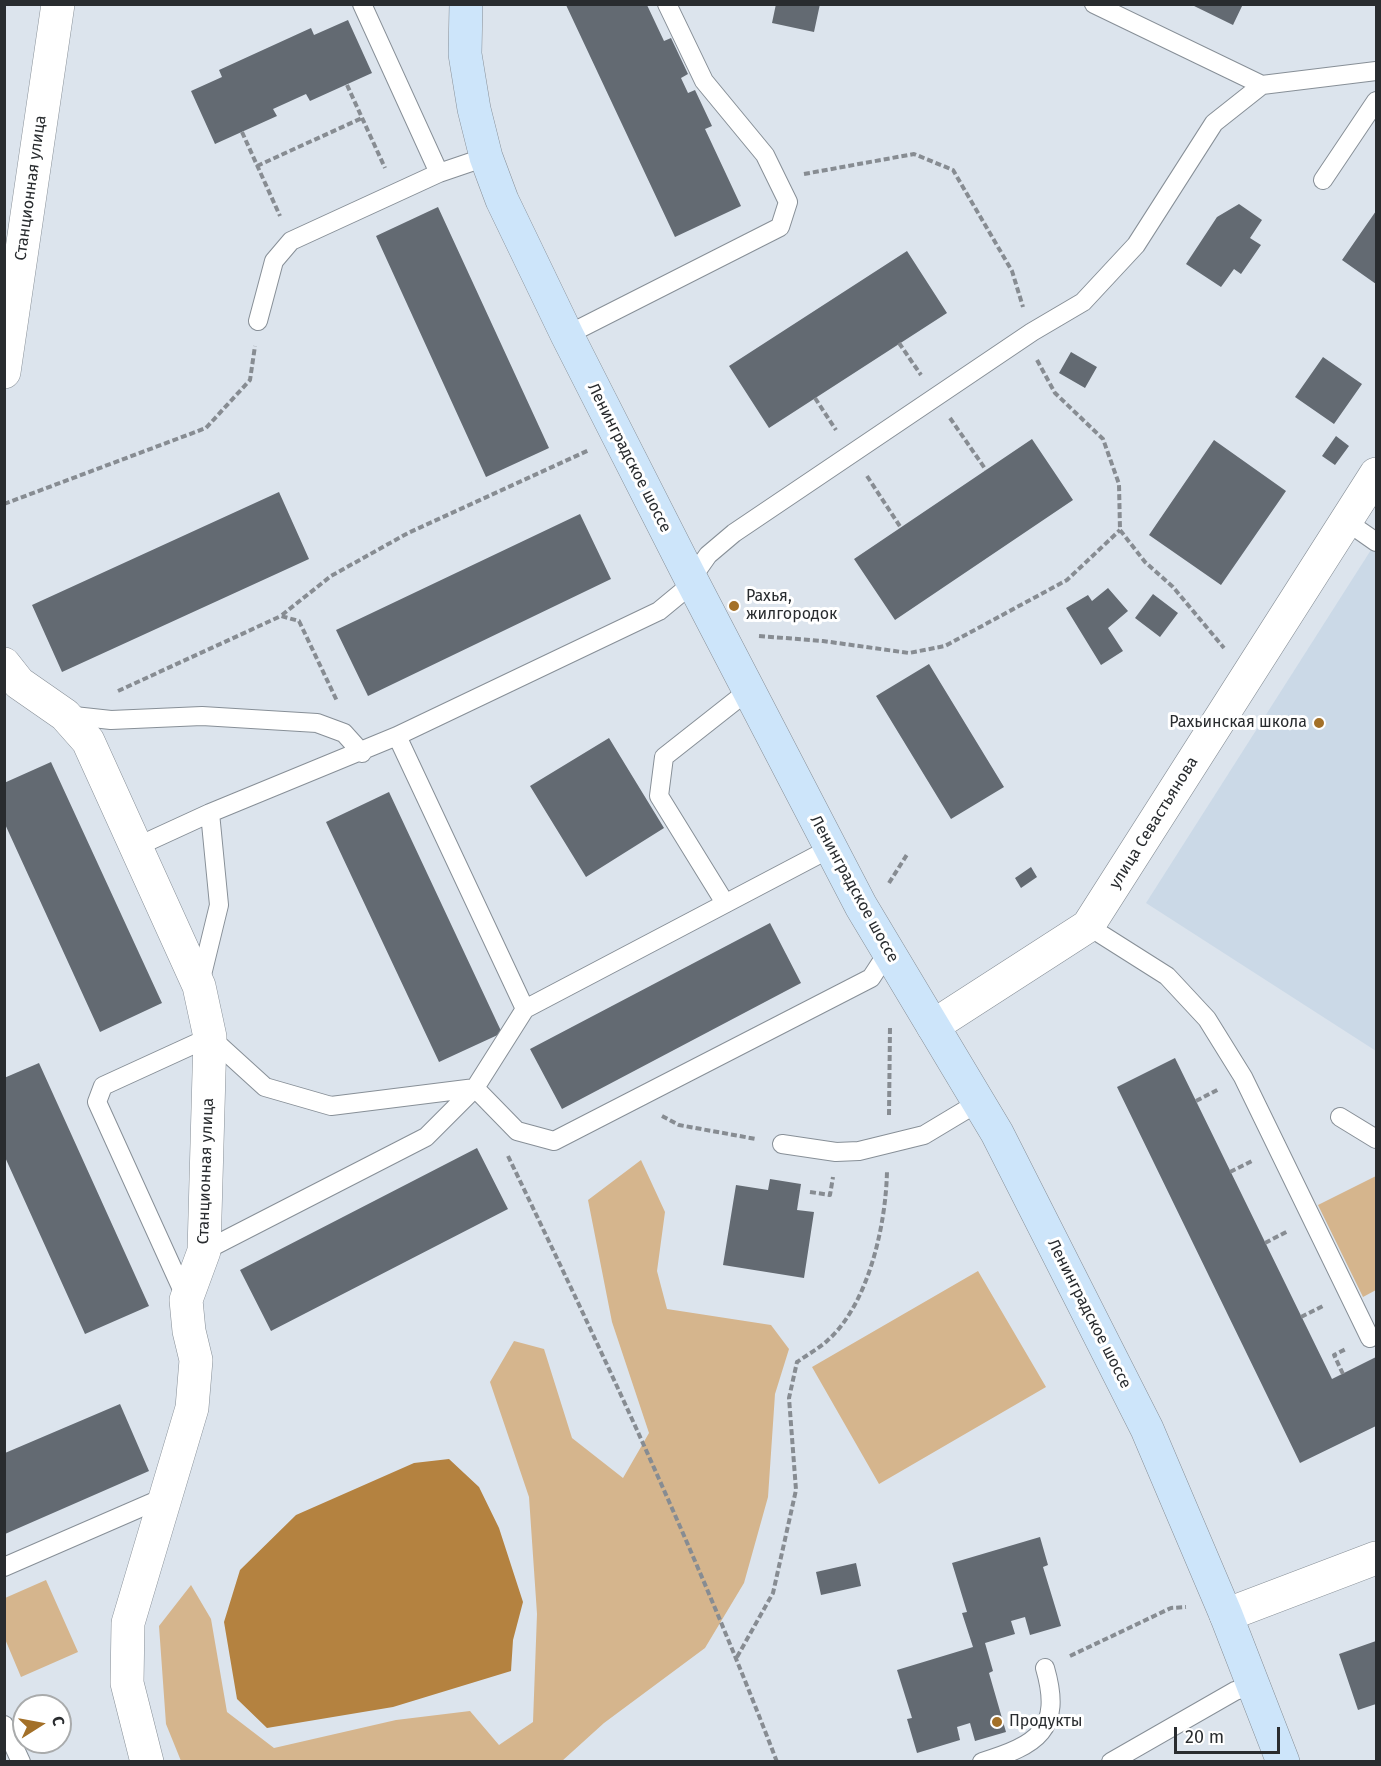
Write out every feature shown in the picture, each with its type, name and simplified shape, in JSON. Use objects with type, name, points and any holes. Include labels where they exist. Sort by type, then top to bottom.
[{"type":"street","name":"Станционная улица","points":[[4,372],[58,4]]},
{"type":"street","name":"Ленинградское шоссе","points":[[466,4],[465,54],[474,109],[486,157],[502,200],[567,335],[831,848],[888,952],[979,1102],[1147,1429],[1226,1615],[1283,1761]]},
{"type":"street","name":"улица Севастьянова","points":[[933,1026],[1088,926],[1377,474]]},
{"type":"street","name":"Станционная улица","points":[[4,664],[19,683],[65,715],[88,741],[200,986],[210,1037],[204,1251],[186,1300],[189,1331],[196,1360],[192,1408],[128,1623],[126,1683],[147,1761]]},
{"type":"street","points":[[1226,1615],[1377,1558]]},
{"type":"lane","points":[[362,4],[439,173]]},
{"type":"lane","points":[[567,335],[780,227],[788,202],[765,155],[704,81],[667,4]]},
{"type":"lane","points":[[1094,4],[1262,85]]},
{"type":"lane","points":[[136,847],[210,813],[362,753],[659,611],[682,592],[708,555],[734,532],[1032,332],[1083,302],[1136,245],[1214,123],[1262,85],[1377,71]]},
{"type":"lane","points":[[1323,180],[1377,101]]},
{"type":"lane","points":[[258,321],[274,261],[291,241],[439,173],[486,157]]},
{"type":"lane","points":[[1346,521],[1377,542]]},
{"type":"lane","points":[[725,903],[659,796],[664,757],[749,690]]},
{"type":"lane","points":[[65,715],[111,720],[202,716],[317,723],[344,733],[362,753]]},
{"type":"lane","points":[[397,736],[525,1009]]},
{"type":"lane","points":[[200,986],[219,905],[210,813]]},
{"type":"lane","points":[[204,1251],[426,1137],[475,1088],[525,1009],[831,848]]},
{"type":"lane","points":[[1088,926],[1167,976],[1208,1019],[1243,1077],[1370,1338]]},
{"type":"lane","points":[[475,1088],[517,1131],[554,1141],[871,978],[888,952]]},
{"type":"lane","points":[[186,1300],[97,1102],[103,1086],[210,1037],[265,1087],[331,1106],[475,1088]]},
{"type":"lane","points":[[782,1144],[836,1152],[859,1151],[888,1145],[924,1135],[979,1102]]},
{"type":"lane","points":[[1340,1117],[1377,1139]]},
{"type":"lane","points":[[4,1568],[165,1497]]},
{"type":"lane","points":[[982,1761],[1020,1750],[1046,1727],[1052,1693],[1045,1668]]},
{"type":"lane","points":[[1111,1761],[1235,1691],[1253,1685]]},
{"type":"lane","points":[[4,1725],[21,1761]]},
{"type":"path","points":[[347,85],[396,193]]},
{"type":"path","points":[[257,166],[362,118]]},
{"type":"path","points":[[242,132],[291,241]]},
{"type":"path","points":[[777,179],[914,154],[953,170],[1012,272],[1032,332],[1038,365],[1055,393],[1103,439],[1119,484],[1120,530],[1145,562],[1173,587],[1215,634],[1246,678]]},
{"type":"path","points":[[4,504],[206,428],[250,380],[258,321]]},
{"type":"path","points":[[65,715],[281,616],[331,576],[408,533],[619,436]]},
{"type":"path","points":[[749,635],[823,641],[909,653],[945,646],[1067,580],[1120,530]]},
{"type":"path","points":[[281,616],[299,621],[338,702]]},
{"type":"path","points":[[886,887],[908,853]]},
{"type":"path","points":[[737,1657],[774,1593],[796,1490],[789,1398],[797,1362],[828,1340],[861,1294],[886,1209],[892,1030]]},
{"type":"path","points":[[632,1101],[679,1125],[782,1144]]},
{"type":"path","points":[[505,1150],[569,1284],[737,1657],[777,1761]]},
{"type":"path","points":[[1045,1668],[1171,1608]]},
{"type":"shaded area","name":"Рахьинская школа","points":[[1376,542],[1376,1051],[1146,903]]},
{"type":"shaded area","points":[[641,1160],[665,1212],[657,1271],[667,1309],[771,1325],[789,1349],[775,1394],[768,1497],[744,1583],[705,1648],[604,1723],[562,1761],[181,1761],[166,1724],[159,1626],[191,1585],[211,1619],[227,1712],[274,1748],[396,1720],[470,1711],[499,1745],[533,1722],[537,1614],[529,1497],[490,1382],[514,1341],[544,1349],[572,1438],[623,1478],[649,1433],[612,1322],[588,1200]]},
{"type":"shaded area","points":[[1376,1176],[1376,1290],[1363,1297],[1318,1205]]},
{"type":"shaded area","points":[[978,1271],[1046,1387],[879,1484],[812,1367]]},
{"type":"shaded area","points":[[449,1459],[479,1487],[499,1528],[523,1602],[513,1640],[511,1671],[393,1707],[267,1728],[237,1699],[224,1622],[240,1570],[296,1515],[414,1463]]},
{"type":"shaded area","points":[[46,1580],[78,1652],[21,1677],[5,1639],[5,1598]]},
{"type":"building","points":[[776,4],[820,4],[814,32],[772,23]]},
{"type":"building","points":[[1190,4],[1243,4],[1233,25]]},
{"type":"building","points":[[566,5],[647,5],[664,41],[671,38],[688,74],[681,78],[688,93],[695,90],[712,126],[705,129],[741,206],[675,237]]},
{"type":"building","points":[[348,20],[372,73],[310,101],[306,94],[273,109],[277,116],[215,144],[191,91],[222,77],[219,70],[311,28],[314,35]]},
{"type":"building","points":[[1239,204],[1262,220],[1250,238],[1261,245],[1241,274],[1234,269],[1221,287],[1186,264],[1217,217]]},
{"type":"building","points":[[438,207],[549,448],[486,477],[376,236]]},
{"type":"building","points":[[1376,211],[1376,284],[1342,260]]},
{"type":"building","points":[[907,251],[947,313],[769,428],[729,366]]},
{"type":"building","points":[[1071,352],[1097,367],[1085,388],[1059,373]]},
{"type":"building","points":[[1323,357],[1362,384],[1334,424],[1295,397]]},
{"type":"building","points":[[1336,436],[1349,446],[1335,465],[1322,456]]},
{"type":"building","points":[[1032,439],[1073,500],[895,620],[854,559]]},
{"type":"building","points":[[1214,440],[1286,491],[1221,585],[1149,535]]},
{"type":"building","points":[[279,492],[309,559],[62,672],[32,605]]},
{"type":"building","points":[[580,514],[611,579],[368,696],[336,630]]},
{"type":"building","points":[[1108,588],[1128,611],[1108,628],[1123,651],[1101,665],[1066,608],[1088,595],[1092,601]]},
{"type":"building","points":[[1153,594],[1178,613],[1160,637],[1135,618]]},
{"type":"building","points":[[929,664],[1004,787],[951,819],[876,696]]},
{"type":"building","points":[[609,738],[664,828],[586,877],[530,786]]},
{"type":"building","points":[[51,762],[162,1003],[100,1032],[4,822],[4,783]]},
{"type":"building","points":[[389,792],[502,1033],[439,1062],[326,822]]},
{"type":"building","points":[[1031,867],[1037,877],[1021,888],[1015,878]]},
{"type":"building","points":[[770,923],[801,983],[562,1109],[530,1049]]},
{"type":"building","points":[[1175,1058],[1332,1379],[1376,1357],[1376,1426],[1300,1463],[1117,1087]]},
{"type":"building","points":[[39,1063],[149,1306],[85,1334],[4,1155],[4,1078]]},
{"type":"building","points":[[477,1148],[508,1209],[271,1331],[240,1270]]},
{"type":"building","points":[[770,1179],[801,1184],[797,1210],[814,1212],[804,1278],[723,1265],[736,1185],[768,1190]]},
{"type":"building","points":[[120,1404],[149,1471],[5,1534],[5,1453]]},
{"type":"building","points":[[1040,1537],[1048,1565],[1043,1567],[1061,1626],[1030,1635],[1025,1617],[1011,1621],[1015,1634],[985,1643],[993,1671],[989,1673],[1006,1732],[975,1741],[970,1723],[957,1727],[960,1740],[917,1753],[907,1719],[912,1718],[897,1670],[973,1647],[962,1613],[967,1612],[952,1563]]},
{"type":"building","points":[[856,1563],[861,1586],[821,1595],[816,1572]]},
{"type":"building","points":[[1376,1641],[1376,1704],[1358,1710],[1339,1654]]},
{"type":"place","name":"Рахья, жилгородок","points":[[734,606]]},
{"type":"place","name":"Рахьинская школа","points":[[1319,723]]},
{"type":"place","name":"Продукты","points":[[997,1722]]}]
